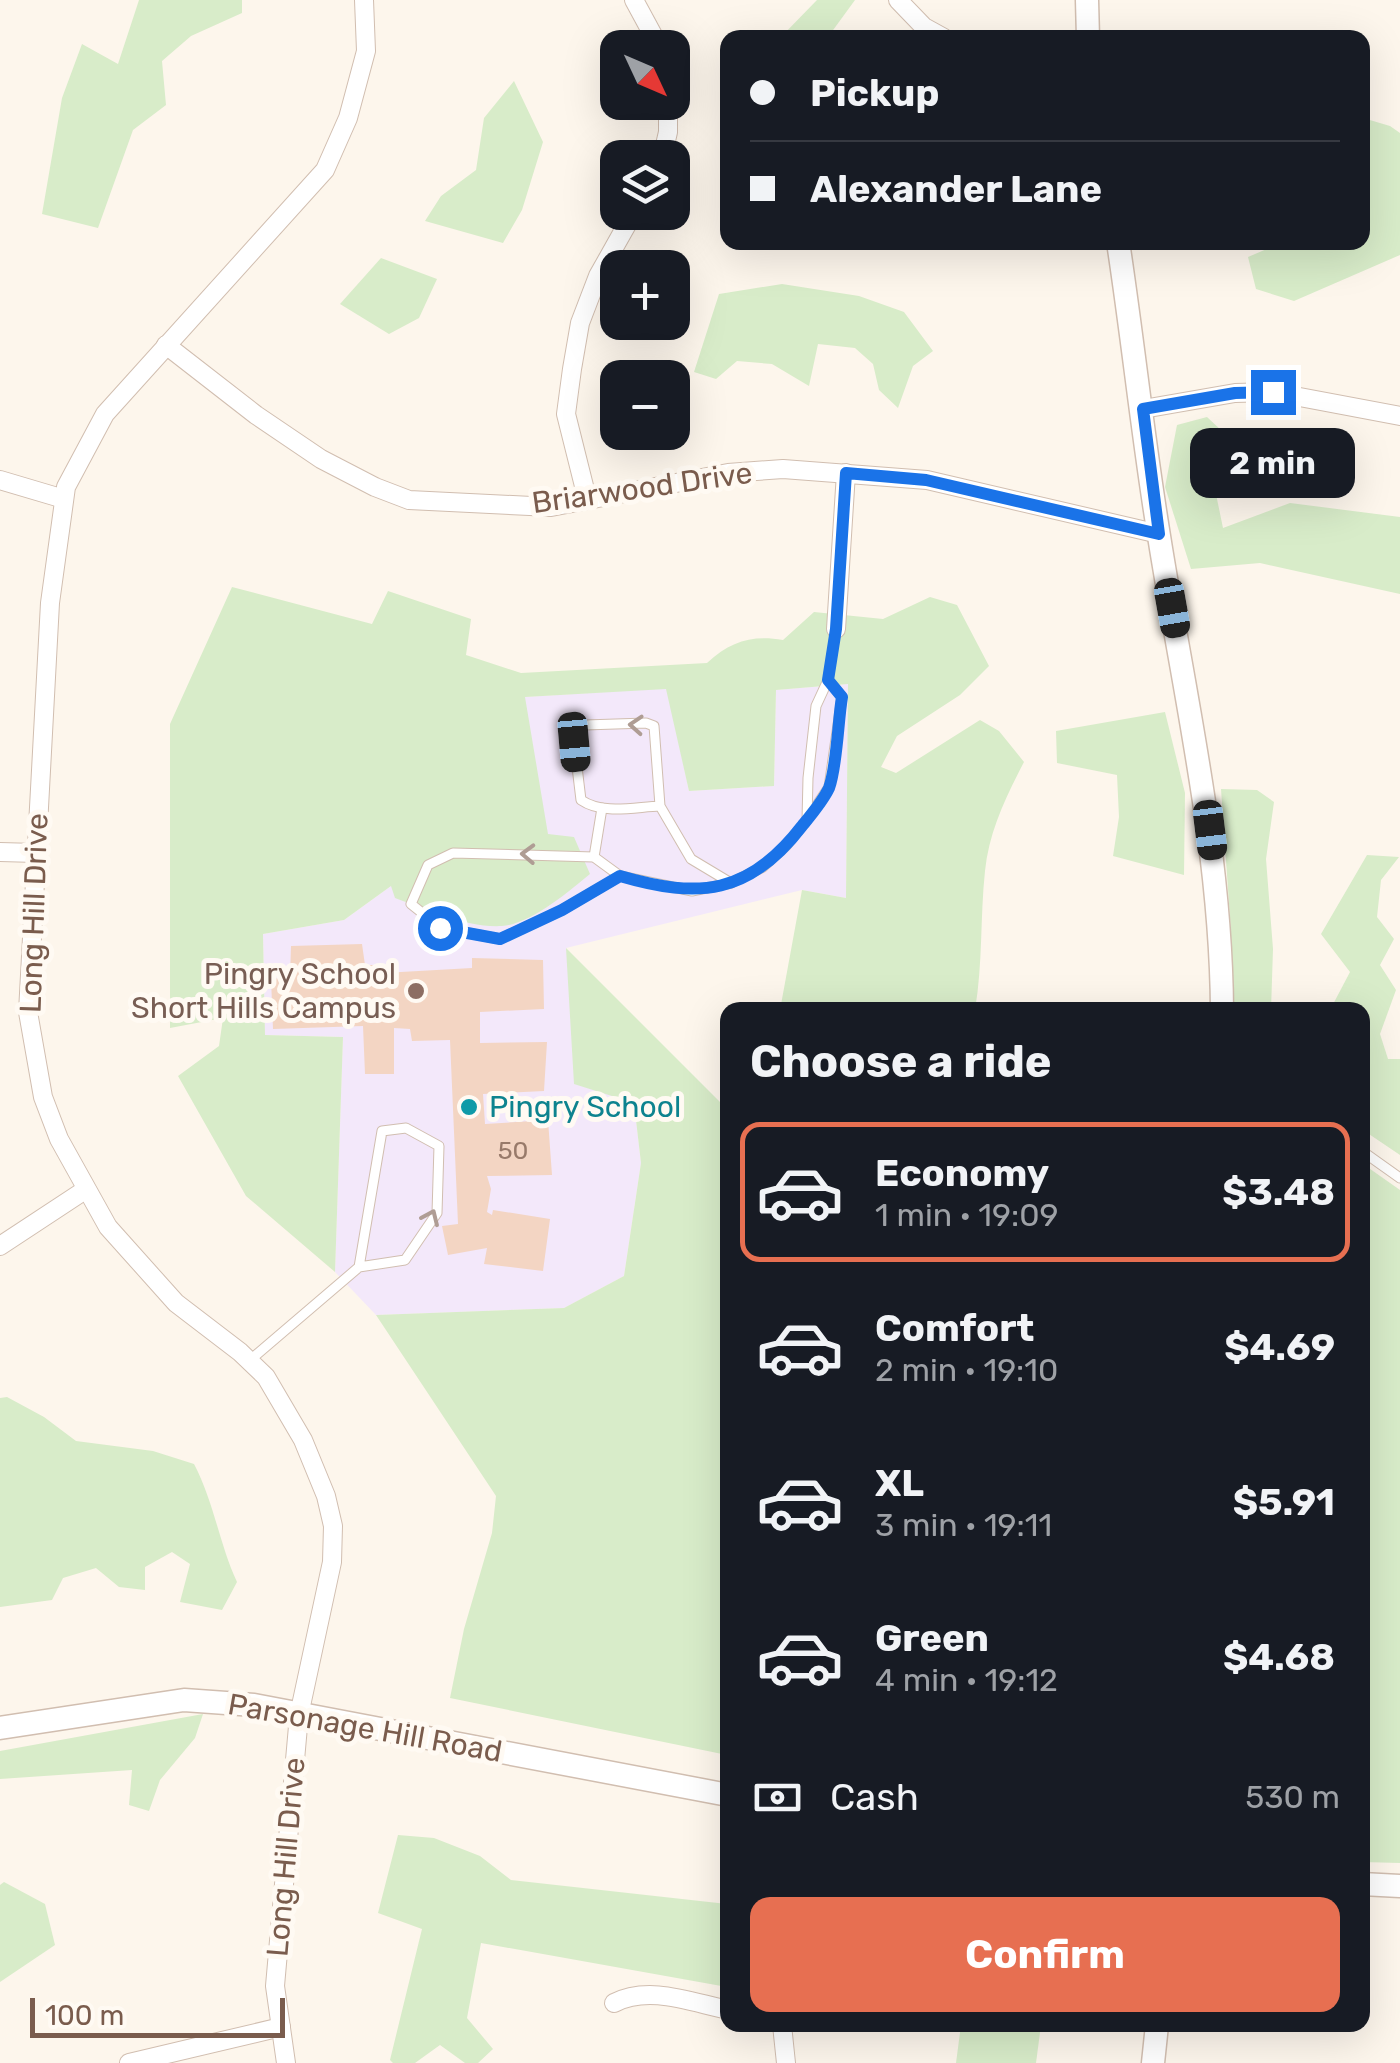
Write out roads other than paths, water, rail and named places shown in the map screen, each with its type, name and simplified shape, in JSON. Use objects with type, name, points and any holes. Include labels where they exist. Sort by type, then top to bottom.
[{"type":"street","name":"Long Hill Drive","points":[[286,2063],[275,1986],[299,1715],[332,1562],[333,1526],[326,1496],[303,1440],[266,1377],[176,1303],[108,1228],[59,1139],[43,1097],[28,1012],[50,603],[66,486],[106,414],[325,170],[348,118],[366,51],[364,0]]},
{"type":"street","points":[[634,0],[650,30]]},
{"type":"street","points":[[898,0],[929,30]]},
{"type":"street","points":[[1087,0],[1088,30]]},
{"type":"street","points":[[587,498],[566,414],[578,338],[598,276],[624,230]]},
{"type":"street","points":[[1119,250],[1159,534],[1206,794],[1222,1002]]},
{"type":"street","name":"Briarwood Drive","points":[[166,345],[256,415],[322,459],[409,500],[551,506],[728,473],[783,469],[926,480],[1159,534]]},
{"type":"street","points":[[1143,409],[1235,393],[1273,392],[1400,416]]},
{"type":"street","points":[[836,629],[846,473]]},
{"type":"street","points":[[0,480],[64,499]]},
{"type":"street","points":[[0,852],[36,853]]},
{"type":"street","points":[[0,1246],[85,1190]]},
{"type":"street","name":"Parsonage Hill Road","points":[[0,1728],[184,1700],[254,1705],[720,1793]]},
{"type":"street","points":[[1370,1884],[1400,1886]]},
{"type":"street","points":[[614,2004],[630,1995],[649,1994],[720,2008]]},
{"type":"street","points":[[129,2063],[281,2027]]},
{"type":"street","points":[[783,2032],[786,2063]]},
{"type":"street","points":[[1153,2063],[1156,2032]]},
{"type":"lane","points":[[807,820],[816,706],[828,680],[836,629]]},
{"type":"lane","points":[[620,876],[562,910],[500,939],[440,928],[411,904],[428,865],[453,853],[594,857],[620,876],[692,891],[732,883],[763,867],[786,846],[829,787],[842,697],[828,680]]},
{"type":"lane","points":[[660,806],[602,808],[581,800],[574,742],[578,728],[646,723],[654,726],[660,806],[690,860],[732,883]]},
{"type":"lane","points":[[594,857],[602,808]]},
{"type":"lane","points":[[249,1361],[359,1267],[406,1260],[437,1213],[439,1146],[406,1128],[382,1131],[359,1267]]},
{"type":"lane","points":[[1370,1156],[1400,1178]]},
{"type":"place","name":"Pingry School Short Hills Campus","points":[[416,991]]},
{"type":"place","name":"Pingry School","points":[[469,1107]]}]
